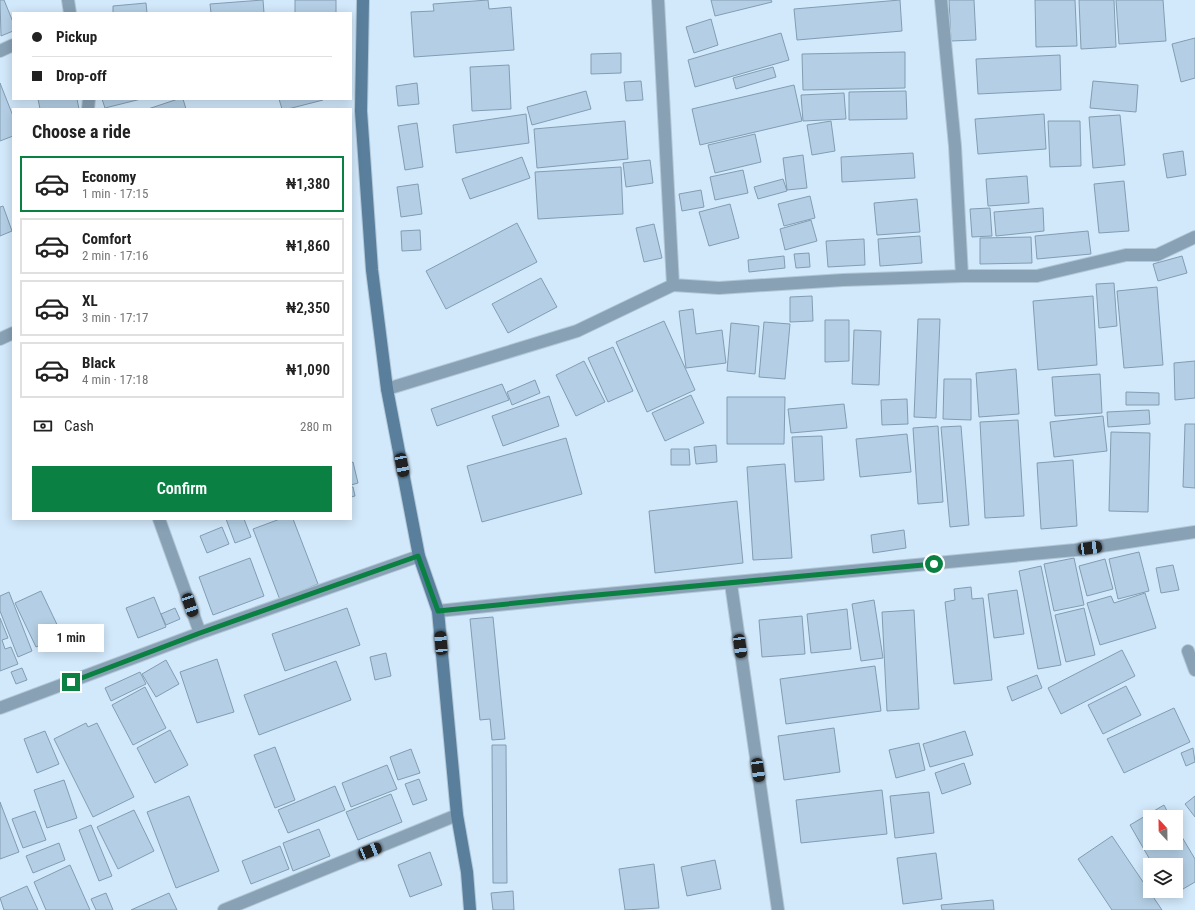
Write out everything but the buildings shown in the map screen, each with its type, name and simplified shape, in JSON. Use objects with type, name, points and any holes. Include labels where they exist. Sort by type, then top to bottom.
[{"type":"main road","points":[[363,0],[361,111],[372,270],[387,389],[418,556],[438,611],[457,815],[467,872],[470,910]]},
{"type":"street","points":[[68,0],[70,12]]},
{"type":"street","points":[[658,0],[673,285]]},
{"type":"street","points":[[941,0],[955,146],[962,276]]},
{"type":"street","points":[[0,51],[12,45]]},
{"type":"street","points":[[387,389],[577,331],[673,285],[720,288],[843,280],[962,276],[1037,276],[1126,255],[1157,255],[1195,237]]},
{"type":"street","points":[[0,339],[12,333]]},
{"type":"street","points":[[159,520],[200,633]]},
{"type":"street","points":[[438,611],[1075,550],[1195,532]]},
{"type":"street","points":[[0,708],[200,633],[418,556]]},
{"type":"street","points":[[731,584],[778,910]]},
{"type":"street","points":[[1188,652],[1195,670]]},
{"type":"street","points":[[224,910],[457,815]]},
{"type":"route","points":[[71,682],[200,633],[418,556],[438,611],[934,564]]}]
